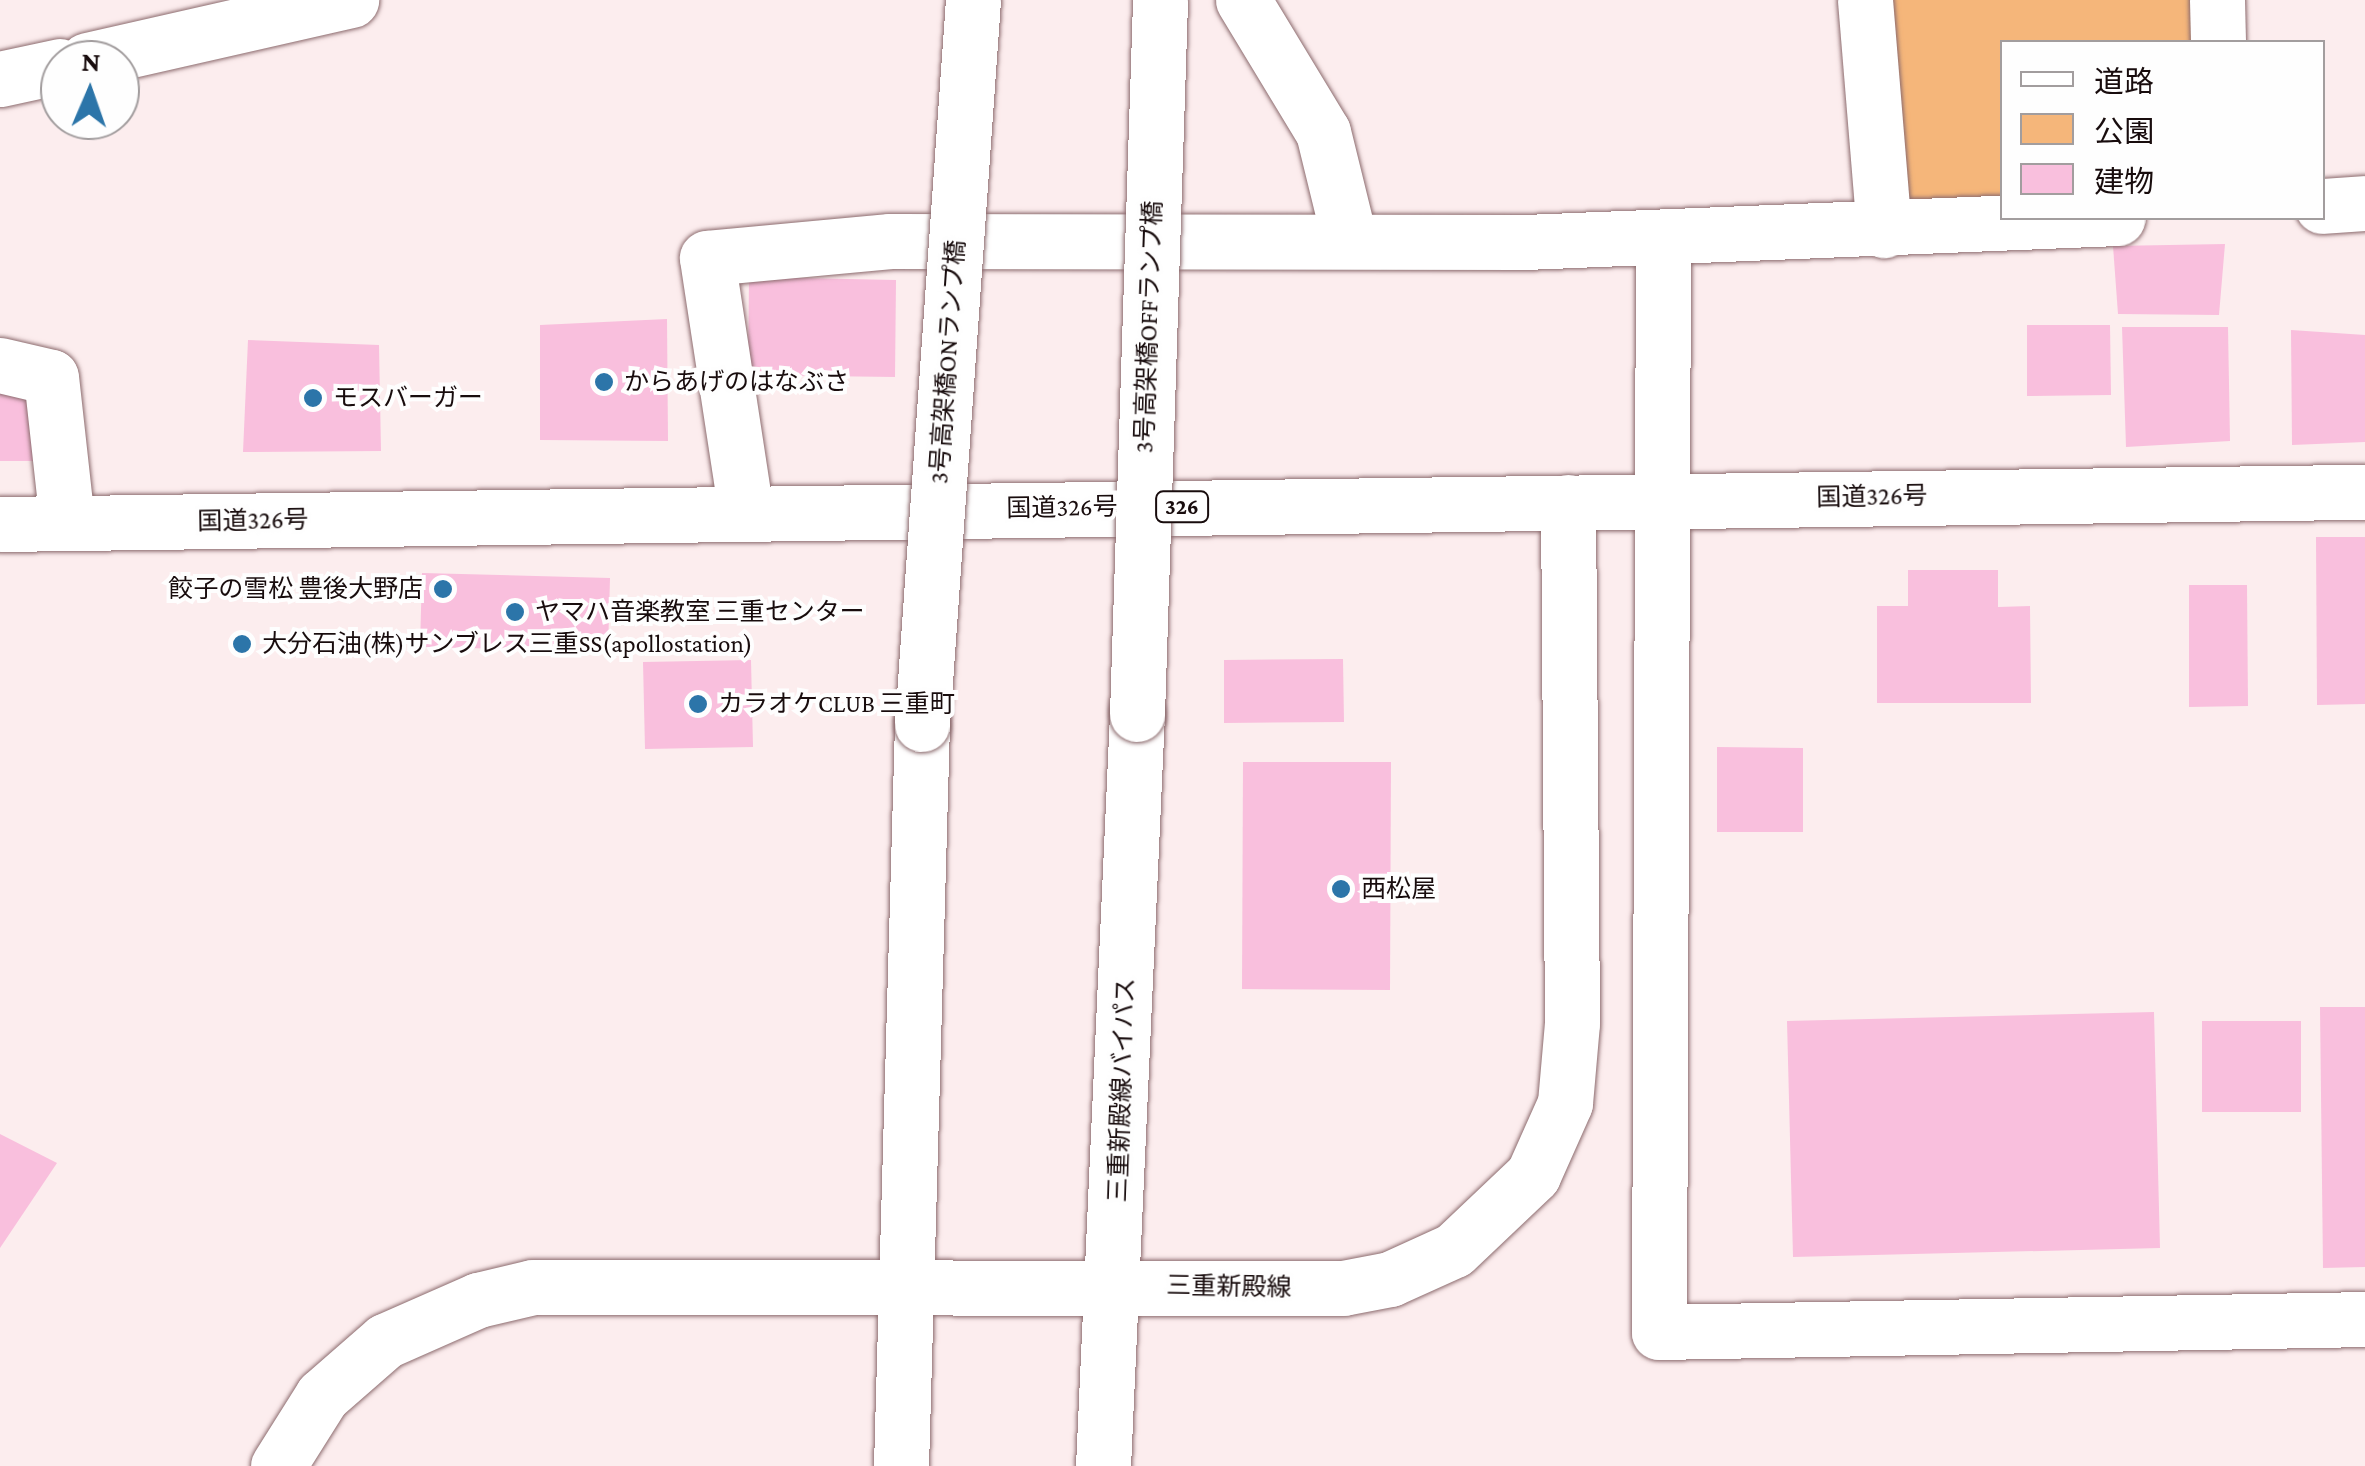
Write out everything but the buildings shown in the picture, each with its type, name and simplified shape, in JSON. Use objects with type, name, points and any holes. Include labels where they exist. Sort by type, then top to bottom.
[{"type":"main road","points":[[140,48],[351,0]]},
{"type":"main road","name":"3号高架橋ONランプ橋","points":[[900,1285],[922,724],[974,0]]},
{"type":"main road","name":"3号高架橋OFFランプ橋","points":[[1136,714],[1160,0]]},
{"type":"main road","points":[[1243,0],[1323,132],[1349,238]]},
{"type":"main road","points":[[1865,0],[1884,230]]},
{"type":"main road","points":[[2217,0],[2218,40]]},
{"type":"main road","points":[[0,79],[40,70]]},
{"type":"main road","points":[[2325,206],[2365,204]]},
{"type":"main road","points":[[746,513],[707,258],[890,241],[1663,237],[2079,220]]},
{"type":"main road","points":[[1663,237],[1659,1332],[2365,1319]]},
{"type":"main road","points":[[0,364],[51,377],[67,524]]},
{"type":"main road","name":"国道326号","points":[[0,524],[2365,492]]},
{"type":"main road","name":"三重新殿線","points":[[278,1466],[306,1417],[362,1358],[478,1300],[568,1282],[1343,1288],[1390,1279],[1454,1250],[1533,1175],[1566,1103],[1571,1063],[1568,502]]},
{"type":"main road","name":"三重新殿線バイパス","points":[[1103,1466],[1114,1286],[1136,714]]},
{"type":"main road","points":[[900,1285],[902,1466]]},
{"type":"green space","points":[[1886,0],[2219,0],[2221,40],[2000,40],[2000,208],[1903,211]]},
{"type":"place","name":"からあげのはなぶさ","points":[[604,382]]},
{"type":"place","name":"モスバーガー","points":[[313,398]]},
{"type":"place","name":"餃子の雪松 豊後大野店","points":[[443,589]]},
{"type":"place","name":"ヤマハ音楽教室 三重センター","points":[[515,612]]},
{"type":"place","name":"大分石油(株)サンブレス三重SS(apollostation)","points":[[242,644]]},
{"type":"place","name":"カラオケCLUB 三重町","points":[[698,704]]},
{"type":"place","name":"西松屋","points":[[1341,889]]}]
